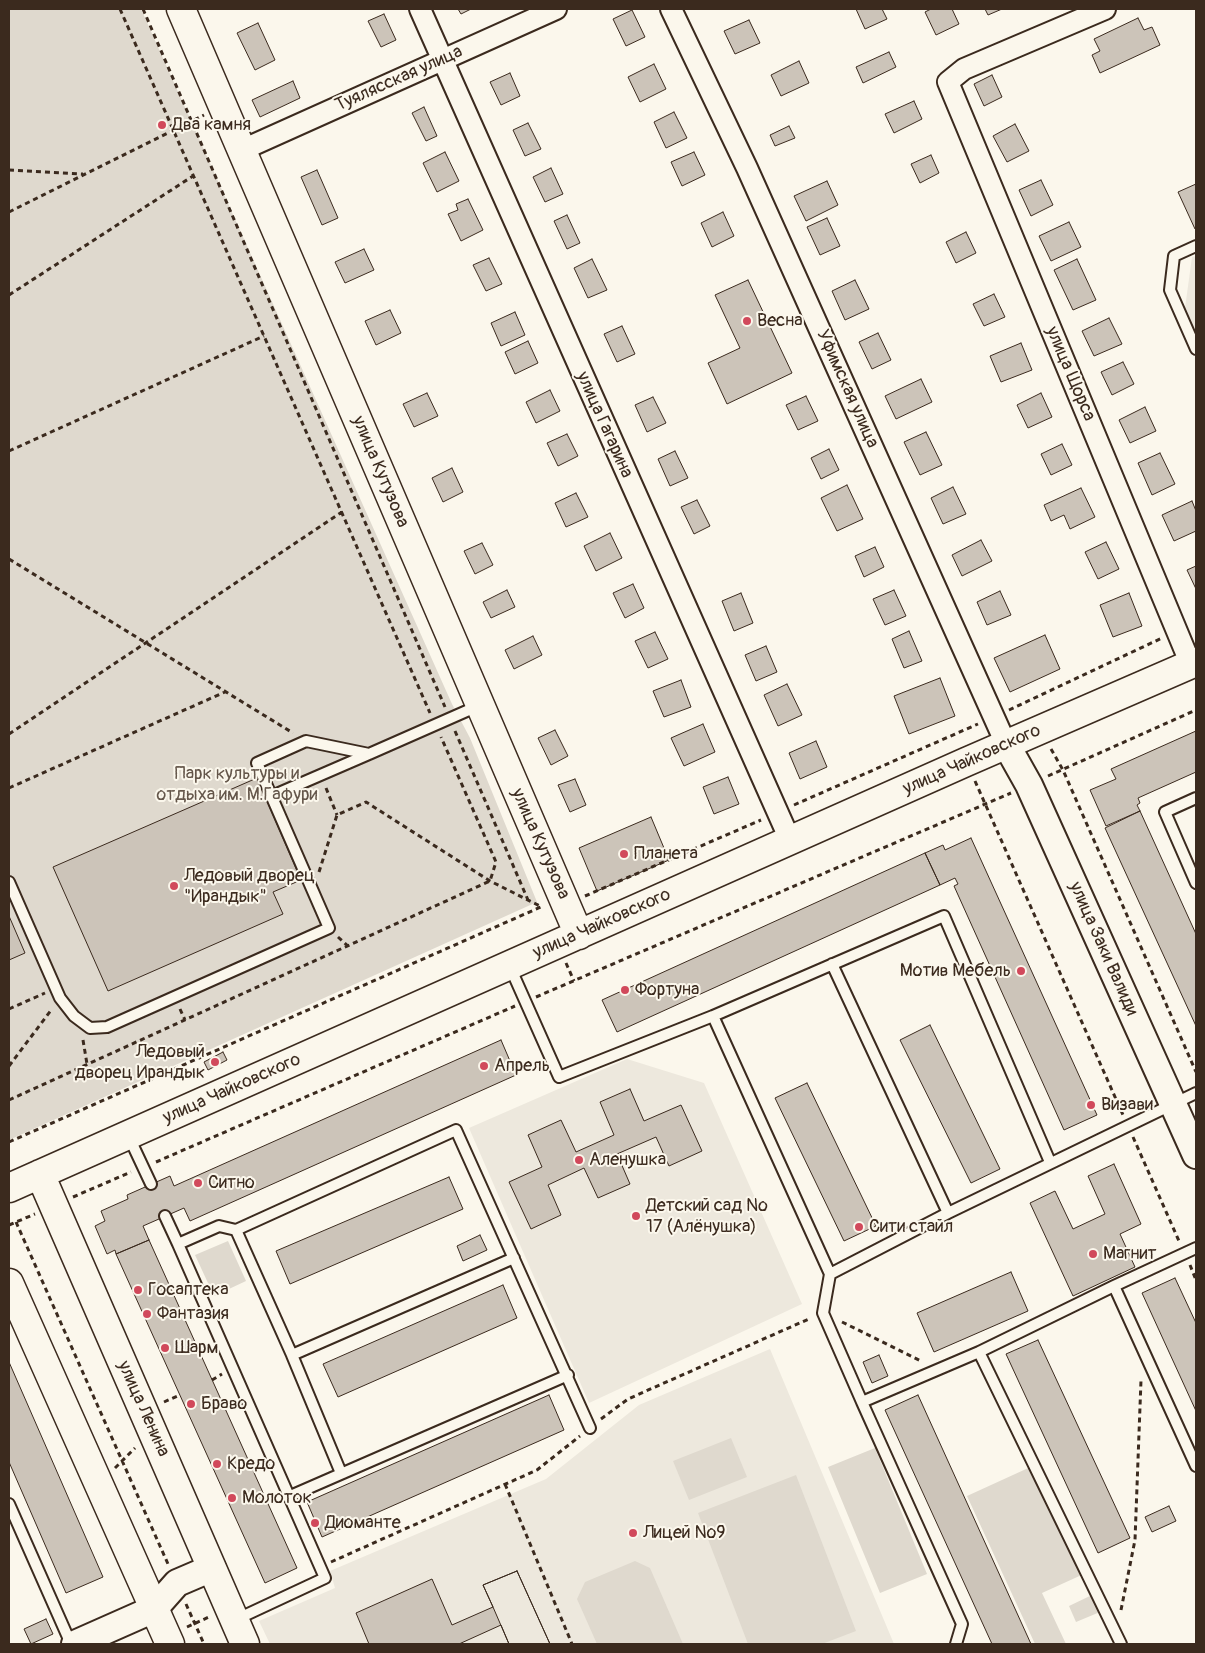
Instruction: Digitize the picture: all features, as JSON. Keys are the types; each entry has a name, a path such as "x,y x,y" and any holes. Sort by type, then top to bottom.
{"main road":[{"name":"улица Кутузова","path":"181,9 479,706 554,905 579,935"},
{"name":"улица Чайковского","path":"9,1188 1006,744 1194,663"},
{"name":"улица Ленина","path":"40,1174 155,1417 212,1568 240,1632"},
{"path":"9,1283 170,1644"}],"street":[{"name":"улица Гагарина","path":"420,9 790,840"},
{"name":"Туялясская улица","path":"242,150 556,9"},
{"name":"Уфимская улица","path":"671,9 751,177 1006,744"},
{"name":"улица Щорса","path":"1105,9 964,69 948,82 1177,631 1194,663"},
{"name":"улица Заки Валиди","path":"1006,744 1029,785 1185,1098 1196,1155"},
{"path":"75,1644 154,1609 177,1583 212,1568"}],"lane":[{"path":"1196,246 1174,256 1170,290 1196,349"},
{"path":"272,796 479,706"},
{"path":"9,882 60,998 74,1016 90,1028 107,1027 329,928 257,762 306,741 369,754"},
{"path":"1196,798 1165,812 1196,883"},
{"path":"510,966 559,1077 713,1016 944,916 1050,1162"},
{"path":"832,964 948,1213"},
{"path":"713,1016 830,1274 823,1313 962,1624 956,1644"},
{"path":"830,1274 1050,1162 1185,1098"},
{"path":"178,1244 219,1226 236,1230 456,1130 568,1375 590,1428"},
{"path":"128,1135 151,1184"},
{"path":"166,1216 324,1578 240,1632"},
{"path":"236,1230 342,1473"},
{"path":"862,1402 979,1352 1196,1248"},
{"path":"292,1355 514,1258"},
{"path":"1114,1286 1196,1466"},
{"path":"979,1352 1121,1644"},
{"path":"288,1497 568,1375"},
{"path":"9,1504 71,1644"}],"path":[{"path":"9,1100 490,881 496,862 120,9"},
{"path":"143,9 528,900"},
{"path":"9,212 222,106"},
{"path":"9,170 85,174"},
{"path":"9,295 193,176"},
{"path":"9,451 264,336"},
{"path":"9,734 342,512"},
{"path":"9,559 306,741"},
{"path":"9,1142 554,905 777,813 994,717 1177,631"},
{"path":"9,788 225,692"},
{"path":"1029,785 1196,710"},
{"path":"954,734 1196,1280"},
{"path":"1063,770 1196,1072"},
{"path":"313,892 337,814 321,775"},
{"path":"337,814 366,802 490,881 528,900 554,905"},
{"path":"9,1009 55,988"},
{"path":"9,1066 60,998"},
{"path":"81,1021 87,1064"},
{"path":"9,1225 16,1222 204,1644"},
{"path":"320,1567 537,1470 628,1399 823,1313 939,1369"},
{"path":"1116,1634 1135,1540 1142,1347"},
{"path":"99,1485 122,1461 155,1417 180,1395"},
{"path":"505,1484 572,1644"}],"shaded area":[{"path":"1196,256 1196,334 1185,308 1192,257"},
{"name":"Детский сад № 17 (Алёнушка)","path":"627,1059 704,1083 802,1304 589,1403 469,1128"},
{"name":"Лицей №9","path":"770,1349 894,1644 270,1644 259,1621 335,1588 330,1571 546,1479 639,1405"}],"green space":[{"name":"Парк культуры и отдыха им. М.Гафури","path":"9,9 141,9 452,704 470,738 537,902 9,1140"},
{"path":"228,1241 246,1281 214,1296 195,1255"},
{"path":"731,1438 747,1477 689,1500 673,1461"},
{"path":"875,1448 927,1574 880,1593 828,1467"},
{"path":"1037,1464 1086,1573 1042,1593 1066,1644 1035,1644 967,1496"},
{"path":"796,1475 856,1631 822,1644 748,1644 698,1513"},
{"path":"635,1561 650,1568 683,1644 597,1644 577,1599 585,1582"},
{"path":"1092,1595 1100,1612 1076,1622 1069,1606"}],"building":[{"path":"458,9 471,9 461,14"},
{"path":"856,9 882,9 887,19 865,29"},
{"path":"931,9 952,9 959,24 936,35 925,12"},
{"path":"985,9 1002,9 988,15"},
{"path":"632,10 645,37 626,46 613,19"},
{"path":"384,14 396,40 381,47 368,21"},
{"path":"1138,18 1144,30 1152,27 1160,45 1100,73 1092,55 1100,51 1094,39"},
{"path":"749,20 760,43 735,54 724,31"},
{"path":"258,23 275,60 255,70 237,33"},
{"path":"889,52 896,67 863,83 856,67"},
{"path":"799,61 809,83 781,96 771,75"},
{"path":"654,64 666,89 640,102 628,77"},
{"path":"510,73 520,96 501,105 490,82"},
{"path":"992,75 1002,97 984,106 974,84"},
{"path":"293,81 300,98 260,117 252,100"},
{"path":"914,101 922,119 894,133 885,114"},
{"path":"424,107 437,136 426,141 412,113"},
{"path":"674,112 687,138 666,148 654,122"},
{"path":"528,123 541,149 525,156 513,130"},
{"path":"1015,124 1029,151 1007,162 993,136"},
{"path":"789,126 795,138 775,146 770,135"},
{"path":"445,152 459,181 437,192 423,163"},
{"path":"694,152 705,175 682,186 671,162"},
{"path":"931,155 939,173 920,183 911,164"},
{"path":"551,168 563,194 545,202 533,177"},
{"path":"317,170 338,218 322,225 301,177"},
{"path":"1041,180 1053,205 1031,216 1019,190"},
{"path":"827,181 838,205 806,221 794,196"},
{"path":"1196,184 1196,228 1195,229 1178,192"},
{"path":"468,199 483,230 461,241 448,214 458,210 456,204"},
{"path":"723,212 734,236 712,247 701,223"},
{"path":"567,215 580,243 567,249 554,221"},
{"path":"827,218 840,246 820,255 807,227"},
{"path":"1069,222 1081,247 1051,261 1039,236"},
{"path":"966,232 976,253 956,263 946,242"},
{"path":"364,249 374,270 345,283 335,262"},
{"path":"489,258 502,284 486,291 473,265"},
{"path":"592,259 607,290 588,298 574,268"},
{"path":"1077,259 1096,300 1073,310 1054,270"},
{"name":"Весна","path":"748,280 792,373 727,404 708,363 740,348 715,295"},
{"path":"855,280 869,309 845,320 832,291"},
{"path":"994,294 1005,317 984,326 973,304"},
{"path":"390,310 401,333 376,345 365,321"},
{"path":"515,312 525,335 501,346 491,323"},
{"path":"1109,318 1122,344 1094,356 1082,331"},
{"path":"622,326 635,354 617,362 604,334"},
{"path":"878,333 891,360 872,369 859,342"},
{"path":"528,341 538,363 515,374 505,352"},
{"path":"1021,343 1032,370 1001,382 990,356"},
{"path":"1123,362 1134,384 1112,395 1101,372"},
{"path":"921,379 932,402 896,419 885,396"},
{"path":"550,390 560,411 536,423 526,402"},
{"path":"427,393 438,416 414,427 403,404"},
{"path":"1041,393 1052,417 1028,428 1017,405"},
{"path":"806,396 818,421 798,430 786,405"},
{"path":"653,397 666,423 647,432 635,405"},
{"path":"1145,407 1156,431 1130,443 1119,420"},
{"path":"926,432 942,465 920,475 904,442"},
{"path":"567,434 578,456 558,466 547,443"},
{"path":"1062,444 1072,465 1051,475 1041,454"},
{"path":"829,449 839,470 821,479 811,458"},
{"path":"675,451 688,478 670,486 658,459"},
{"path":"1160,453 1175,484 1152,495 1138,463"},
{"path":"452,468 463,492 443,502 432,478"},
{"path":"847,485 863,519 837,531 821,498"},
{"path":"953,487 966,514 943,524 931,498"},
{"path":"1081,488 1095,517 1070,529 1064,515 1051,521 1044,505"},
{"path":"576,493 588,517 566,527 555,503"},
{"path":"697,500 710,526 694,534 681,507"},
{"path":"1192,501 1196,511 1196,531 1174,541 1162,515"},
{"path":"610,533 622,558 596,571 584,546"},
{"path":"981,540 992,561 962,576 952,555"},
{"path":"1106,542 1119,569 1098,579 1085,552"},
{"path":"482,543 493,565 475,574 464,551"},
{"path":"875,547 884,567 864,577 855,556"},
{"path":"1196,566 1196,589 1187,570"},
{"path":"633,584 644,608 625,618 613,593"},
{"path":"507,590 515,607 491,618 483,602"},
{"path":"894,590 906,616 885,625 873,599"},
{"path":"1000,591 1011,615 987,625 977,602"},
{"path":"741,593 753,623 734,631 722,601"},
{"path":"1129,593 1142,626 1113,637 1100,605"},
{"path":"909,631 922,661 904,668 892,639"},
{"path":"655,632 668,659 648,668 635,641"},
{"path":"1045,635 1060,669 1010,692 994,658"},
{"path":"533,636 542,655 514,669 505,650"},
{"path":"766,646 777,672 756,681 745,655"},
{"path":"940,678 955,716 909,734 894,696"},
{"path":"681,680 691,707 664,717 653,691"},
{"path":"787,684 802,715 778,726 764,695"},
{"path":"703,724 715,752 684,766 671,738"},
{"path":"555,730 568,756 551,765 538,738"},
{"path":"1196,731 1196,772 1138,798 1140,803 1137,805 1140,811 1106,826 1090,790 1116,779 1111,769"},
{"path":"816,741 827,767 800,779 789,753"},
{"path":"728,777 739,804 714,814 703,787"},
{"name":"Ледовый дворец \"Ирандык\"","path":"257,778 301,880 273,892 283,914 108,991 53,867"},
{"path":"575,779 586,805 570,812 558,785"},
{"path":"1140,811 1196,934 1196,1026 1105,828"},
{"name":"Планета","path":"651,817 669,860 597,891 579,848"},
{"path":"971,838 1097,1115 1064,1130 954,886 958,884 955,878 940,885 925,853 943,845 945,850"},
{"path":"925,853 940,885 617,1032 602,1000"},
{"path":"9,916 25,953 9,960"},
{"path":"930,1025 1000,1169 971,1183 900,1040"},
{"path":"501,1040 516,1075 190,1221 184,1208 143,1226 149,1240 116,1254 115,1250 107,1254 95,1226 105,1221 101,1211 128,1199 127,1195 170,1176 174,1186"},
{"path":"223,1052 227,1060 208,1070 204,1062"},
{"path":"807,1083 876,1226 844,1241 775,1098"},
{"name":"Аленушка","path":"630,1089 644,1121 681,1105 702,1151 669,1166 656,1137 617,1154 630,1184 598,1198 584,1168 548,1185 561,1215 531,1229 509,1182 542,1167 528,1135 561,1120 576,1152 614,1135 600,1102"},
{"path":"1114,1164 1141,1224 1120,1234 1135,1267 1073,1296 1030,1203 1055,1191 1073,1229 1105,1214 1088,1176"},
{"path":"449,1177 463,1209 290,1284 276,1251"},
{"path":"480,1235 487,1250 463,1261 457,1246"},
{"path":"149,1240 297,1568 265,1583 116,1254"},
{"path":"1011,1272 1028,1311 934,1352 917,1313"},
{"path":"1175,1278 1196,1323 1196,1411 1142,1293"},
{"path":"503,1285 517,1318 338,1397 323,1364"},
{"path":"1038,1340 1130,1538 1098,1553 1006,1354"},
{"path":"879,1355 888,1376 872,1383 863,1362"},
{"path":"9,1362 103,1577 66,1593 9,1462"},
{"path":"549,1395 564,1430 322,1537 307,1502"},
{"path":"918,1395 1031,1644 992,1644 885,1410"},
{"path":"1169,1506 1176,1521 1152,1532 1145,1517"},
{"path":"517,1571 550,1644 509,1644 501,1625 459,1644 369,1644 356,1613 432,1579 452,1625 493,1607 483,1585"},
{"path":"517,1571 550,1644 509,1644 483,1585"},
{"path":"46,1619 53,1634 31,1644 24,1629"}],"place":[{"name":"Два камня","path":"162,125"},
{"name":"Весна","path":"747,321"},
{"name":"Планета","path":"624,854"},
{"name":"Ледовый дворец \"Ирандык\"","path":"174,886"},
{"name":"Мотив Мебель","path":"1021,971"},
{"name":"Фортуна","path":"625,990"},
{"name":"Ледовый дворец Ирандык","path":"215,1062"},
{"name":"Апрель","path":"484,1066"},
{"name":"Визави","path":"1091,1105"},
{"name":"Аленушка","path":"579,1160"},
{"name":"Ситно","path":"198,1183"},
{"name":"Детский сад № 17 (Алёнушка)","path":"636,1216"},
{"name":"Сити стайл","path":"859,1227"},
{"name":"Магнит","path":"1093,1254"},
{"name":"Госаптека","path":"138,1290"},
{"name":"Фантазия","path":"147,1314"},
{"name":"Шарм","path":"165,1348"},
{"name":"Браво","path":"191,1404"},
{"name":"Кредо","path":"217,1464"},
{"name":"Молоток","path":"232,1498"},
{"name":"Диоманте","path":"315,1523"},
{"name":"Лицей №9","path":"633,1533"}]}
